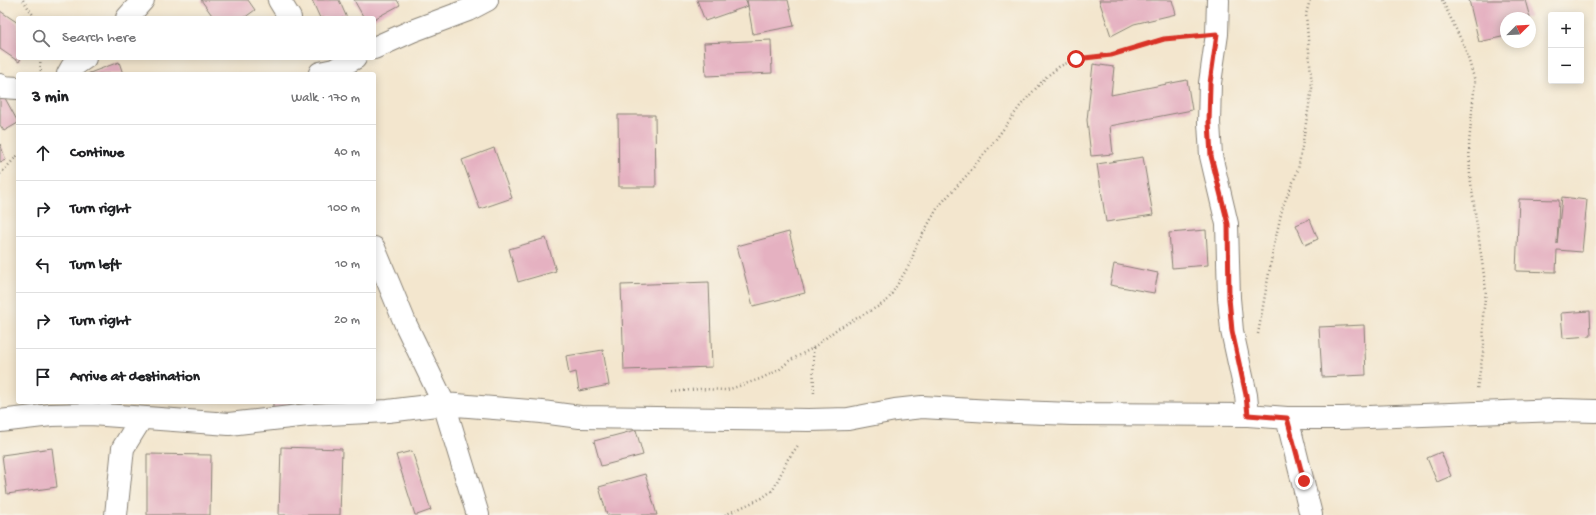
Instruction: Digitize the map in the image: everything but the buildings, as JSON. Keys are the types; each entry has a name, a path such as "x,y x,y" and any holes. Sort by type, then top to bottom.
{"street":[{"path":"129,16 143,0"},
{"path":"279,0 289,16"},
{"path":"376,47 468,10 487,0"},
{"path":"1218,0 1217,34 1210,83 1209,123 1211,156 1228,224 1229,298 1232,331 1245,390 1248,415"},
{"path":"1217,34 1228,9 1229,0"},
{"path":"69,72 72,67 82,60"},
{"path":"318,68 334,70 352,60"},
{"path":"0,86 16,88"},
{"path":"376,253 406,325 444,404 478,515"},
{"path":"51,416 69,404"},
{"path":"0,421 92,414 229,424 308,415 388,412 444,404 542,412 580,417 809,420 848,419 896,410 922,407 1072,414 1248,415 1287,418 1342,418 1558,410 1596,411"},
{"path":"116,515 123,448 141,418"},
{"path":"1287,418 1311,515"}],"path":[{"path":"23,0 34,16"},
{"path":"1257,340 1274,245 1283,206 1298,170 1312,88 1306,14 1310,0"},
{"path":"1442,0 1465,48 1476,81 1469,143 1470,176 1486,290 1483,316 1484,347 1473,414"},
{"path":"667,393 700,389 727,390 760,379 779,370 789,361 813,348 836,329 888,300 911,262 916,246 938,207 968,174 1021,105 1046,77 1060,66 1076,59 1111,55 1164,39 1217,34"},
{"path":"40,60 41,72"},
{"path":"0,174 16,157"},
{"path":"725,515 762,498 773,490 788,459 802,440 814,405 813,348"}],"route":[{"path":"1076,59 1111,55 1164,39 1217,34 1210,83 1209,123 1211,156 1228,224 1229,298 1236,354 1243,379 1248,415 1287,418 1304,481"}]}
